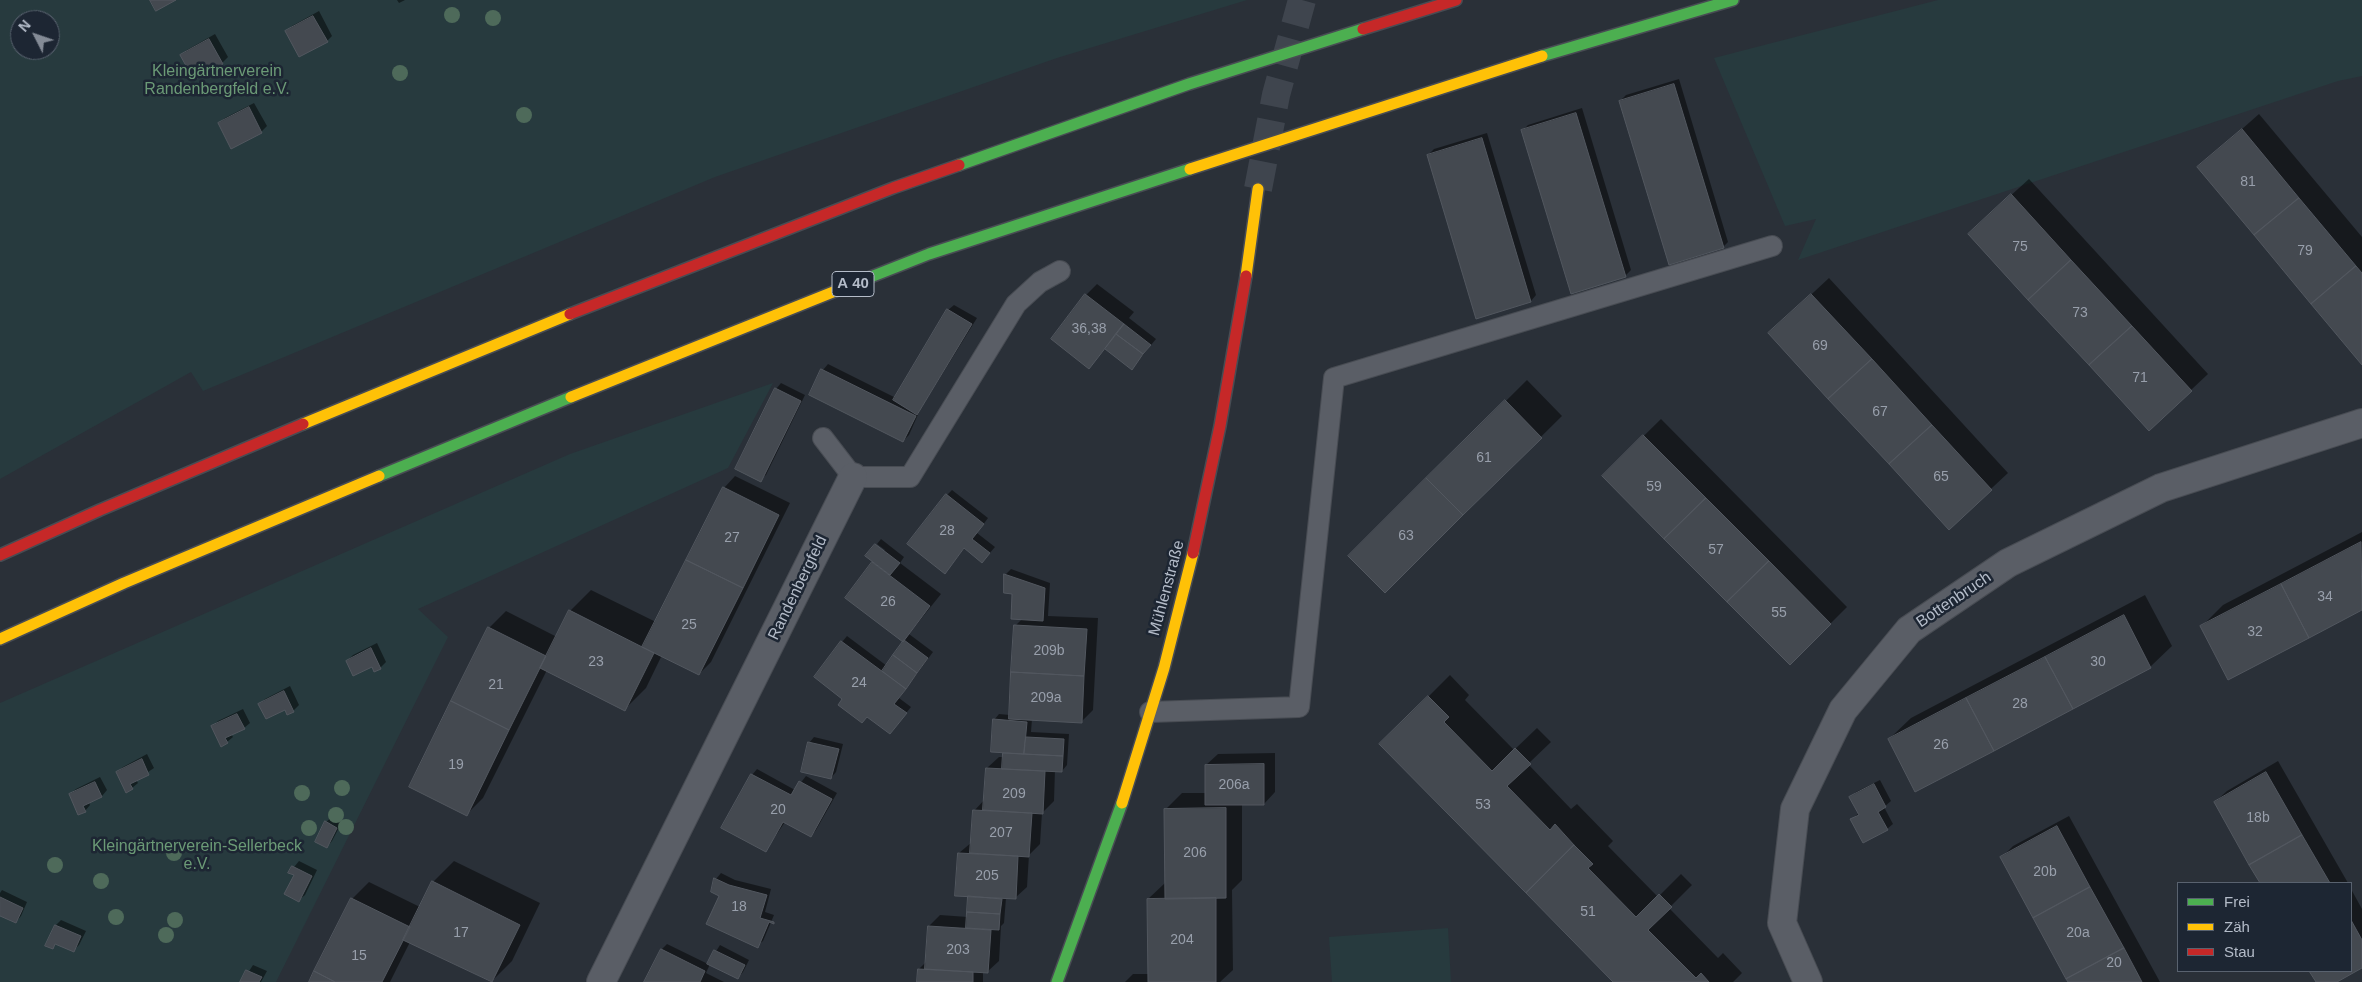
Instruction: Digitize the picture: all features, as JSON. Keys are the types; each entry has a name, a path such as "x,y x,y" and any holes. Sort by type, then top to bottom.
{"main road":[{"path":"0,555 100,510 496,343 893,188 1189,84 1456,0"},
{"name":"A 40","path":"0,639 133,580 530,413 928,254 1525,61 1732,0"},
{"name":"Mühlenstraße","path":"1057,982 1121,806 1184,594 1212,476 1225,405 1258,189"}],"street":[{"name":"Bottenbruch","path":"1808,982 1782,923 1795,809 1843,710 1908,630 2008,563 2161,488 2362,423"},
{"name":"Randenbergfeld","path":"601,982 853,477"}],"lane":[{"path":"1150,712 1299,707 1334,378 1772,246"},
{"path":"823,438 853,477 910,477 1016,304 1040,282 1060,271"}],"green space":[{"name":"Kleingärtnerverein Randenbergfeld e.V.","path":"0,0 1247,0 1057,58 715,177 203,391 191,372 0,479"},
{"path":"1938,0 2362,0 2362,76 2338,81 1798,260 1816,219 1785,226 1714,58"},
{"name":"Kleingärtnerverein-Sellerbeck e.V.","path":"773,383 728,468 418,609 448,637 276,982 0,982 0,703 570,454"},
{"path":"1448,928 1451,982 1332,982 1329,937"}],"building":[{"path":"150,0 176,0 156,11"},
{"path":"313,16 328,42 299,57 285,31"},
{"path":"209,39 223,64 194,80 180,55"},
{"path":"1674,84 1724,248 1669,265 1619,101"},
{"path":"249,107 262,133 231,149 218,123"},
{"path":"1576,113 1626,277 1571,294 1521,130"},
{"path":"2242,129 2299,198 2254,235 2197,167"},
{"path":"1482,138 1531,302 1476,319 1427,155"},
{"path":"2011,194 2071,260 2028,300 1968,234"},
{"path":"2299,198 2356,266 2311,304 2254,235"},
{"path":"2071,260 2132,326 2089,365 2028,300"},
{"path":"2356,266 2362,273 2362,365 2311,304"},
{"path":"1085,294 1124,324 1089,369 1051,339"},
{"path":"1811,294 1872,359 1828,399 1768,333"},
{"path":"947,309 972,324 917,415 893,400"},
{"path":"1124,324 1151,345 1143,354 1116,334"},
{"path":"2132,326 2192,391 2149,431 2089,365"},
{"path":"1116,334 1143,354 1132,370 1105,349"},
{"path":"1872,359 1932,425 1889,464 1828,399"},
{"path":"821,369 916,416 903,442 809,395"},
{"path":"775,388 801,401 761,482 735,469"},
{"path":"1505,400 1542,438 1463,515 1426,478"},
{"path":"1932,425 1992,490 1949,530 1889,464"},
{"path":"1643,435 1706,498 1664,539 1602,476"},
{"path":"1426,478 1463,515 1385,593 1348,556"},
{"path":"723,487 779,515 743,588 686,560"},
{"path":"946,494 984,524 972,539 990,553 982,563 964,548 945,574 907,544"},
{"path":"1706,498 1769,561 1727,602 1664,539"},
{"path":"2361,542 2362,610 2309,638 2281,584"},
{"path":"875,544 900,563 890,575 865,556"},
{"path":"686,560 743,588 699,675 642,647"},
{"path":"1769,561 1831,624 1790,665 1727,602"},
{"path":"872,562 930,606 903,642 845,598"},
{"path":"1004,574 1045,588 1043,621 1011,619 1012,594 1004,593"},
{"path":"2281,584 2309,638 2228,680 2200,626"},
{"path":"569,610 654,653 625,711 540,668"},
{"path":"2124,615 2151,668 2073,709 2045,657"},
{"path":"1014,625 1087,629 1084,676 1011,672"},
{"path":"488,627 546,656 509,730 451,701"},
{"path":"904,640 928,658 917,673 893,655"},
{"path":"841,641 906,689 894,704 907,713 890,734 867,717 862,723 838,705 842,699 814,677"},
{"path":"371,648 381,669 374,672 372,667 353,676 346,661"},
{"path":"893,655 917,673 906,689 882,671"},
{"path":"2045,657 2073,709 1994,751 1966,698"},
{"path":"1011,672 1084,676 1082,723 1009,719"},
{"path":"284,691 294,712 287,715 285,710 266,719 258,704"},
{"path":"1428,696 1449,717 1444,722 1492,771 1515,748 1531,764 1507,786 1550,830 1555,824 1574,845 1526,893 1379,744"},
{"path":"1966,698 1994,751 1915,792 1888,739"},
{"path":"451,701 509,730 467,816 409,787"},
{"path":"237,714 245,729 225,738 228,743 221,747 211,726"},
{"path":"993,719 1027,722 1024,754 991,752"},
{"path":"1026,737 1064,739 1063,756 1024,754"},
{"path":"808,742 839,749 831,779 801,772"},
{"path":"1003,753 1063,756 1062,772 1002,769"},
{"path":"142,759 149,775 130,784 133,789 126,793 116,772"},
{"path":"1264,764 1264,805 1205,805 1205,765"},
{"path":"986,768 1045,771 1043,814 983,810"},
{"path":"2266,772 2302,835 2249,865 2214,802"},
{"path":"751,774 791,795 799,781 832,799 811,837 783,822 766,852 721,828"},
{"path":"95,782 102,797 83,806 86,812 78,815 69,794"},
{"path":"1874,784 1886,807 1878,812 1888,830 1863,843 1850,819 1859,815 1849,797"},
{"path":"1226,808 1226,898 1165,899 1164,809"},
{"path":"973,810 1032,813 1029,857 970,853"},
{"path":"325,821 337,828 327,848 315,842"},
{"path":"2057,826 2090,887 2033,918 2000,857"},
{"path":"2302,835 2329,882 2259,882 2249,865"},
{"path":"1574,845 1593,864 1588,868 1636,917 1659,894 1672,907 1648,930 1696,978 1701,973 1709,982 1613,982 1526,893"},
{"path":"958,853 1018,856 1016,899 955,896"},
{"path":"292,866 312,876 299,902 284,894 294,875 288,873"},
{"path":"714,878 729,885 767,895 760,918 774,922 774,924 769,922 758,948 706,924 719,896 711,892"},
{"path":"432,881 520,925 492,982 403,940"},
{"path":"2090,887 2124,948 2066,979 2033,918"},
{"path":"968,896 1002,899 1000,914 967,912"},
{"path":"0,897 23,908 16,923 0,916"},
{"path":"351,898 410,927 382,982 335,982 314,971"},
{"path":"1216,898 1216,982 1148,982 1147,899"},
{"path":"967,912 1000,914 999,930 966,928"},
{"path":"2352,922 2362,940 2362,968 2337,982 2316,982 2310,972 2352,972"},
{"path":"55,925 81,936 74,952 55,944 53,949 45,946"},
{"path":"928,926 991,930 988,973 925,969"},
{"path":"2124,948 2142,982 2068,982 2066,979"},
{"path":"661,949 705,971 700,982 644,982"},
{"path":"714,950 745,965 738,979 707,964"},
{"path":"918,969 973,972 973,982 917,982"},
{"path":"246,970 262,977 259,982 240,982"},
{"path":"314,971 335,982 309,982"}],"tunnel":[{"path":"1258,189 1276,95 1302,0"}],"traffic: fast":[{"path":"1542,56 1733,0"},
{"path":"959,165 1189,84 1363,29"},
{"path":"863,280 929,254 1190,169"},
{"path":"379,476 571,397"},
{"path":"1057,982 1122,803"}],"traffic: slow":[{"path":"1190,169 1542,56"},
{"path":"1246,276 1258,189"},
{"path":"571,397 863,280"},
{"path":"303,424 570,314"},
{"path":"0,639 124,583 379,476"},
{"path":"1122,803 1164,668 1193,553"}],"traffic: jam":[{"path":"1363,29 1456,0"},
{"path":"570,314 893,188 959,165"},
{"path":"1193,553 1220,426 1246,276"},
{"path":"0,555 100,510 303,424"}]}
